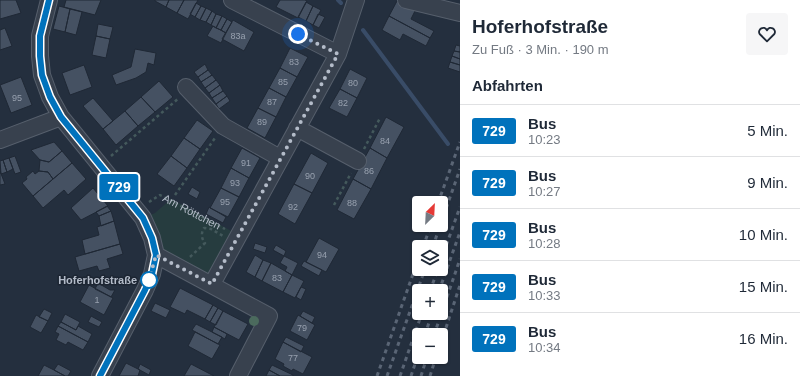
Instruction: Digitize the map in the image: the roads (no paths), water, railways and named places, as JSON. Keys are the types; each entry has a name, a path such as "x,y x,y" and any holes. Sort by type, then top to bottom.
{"street":[{"path":"49,0 40,36 40,56 42,75 50,97 61,117 143,218 152,238 156,255 152,274 145,290 100,376"},
{"path":"232,0 249,4 338,54"},
{"path":"212,284 232,237 280,158 338,54 356,0"},
{"path":"406,0 460,13"},
{"path":"187,88 223,126 280,158"},
{"path":"0,140 61,117"},
{"path":"297,128 358,160"},
{"path":"156,255 269,316 238,376"}],"waterway":[{"path":"338,0 341,3"},
{"path":"363,30 448,144"}],"railway":[{"path":"441,196 460,142"},
{"path":"448,203 460,169"},
{"path":"448,240 460,207"},
{"path":"426,240 428,232"},
{"path":"435,240 438,232"},
{"path":"441,284 460,232"},
{"path":"436,328 460,259"},
{"path":"377,376 412,276"},
{"path":"387,376 423,276"},
{"path":"433,284 435,276"},
{"path":"446,328 460,285"},
{"path":"400,376 420,320"},
{"path":"427,328 430,320"},
{"path":"411,376 415,364"},
{"path":"421,376 425,364"},
{"path":"430,376 434,364"}],"place":[{"name":"Hoferhofstraße","path":"149,280"}]}
